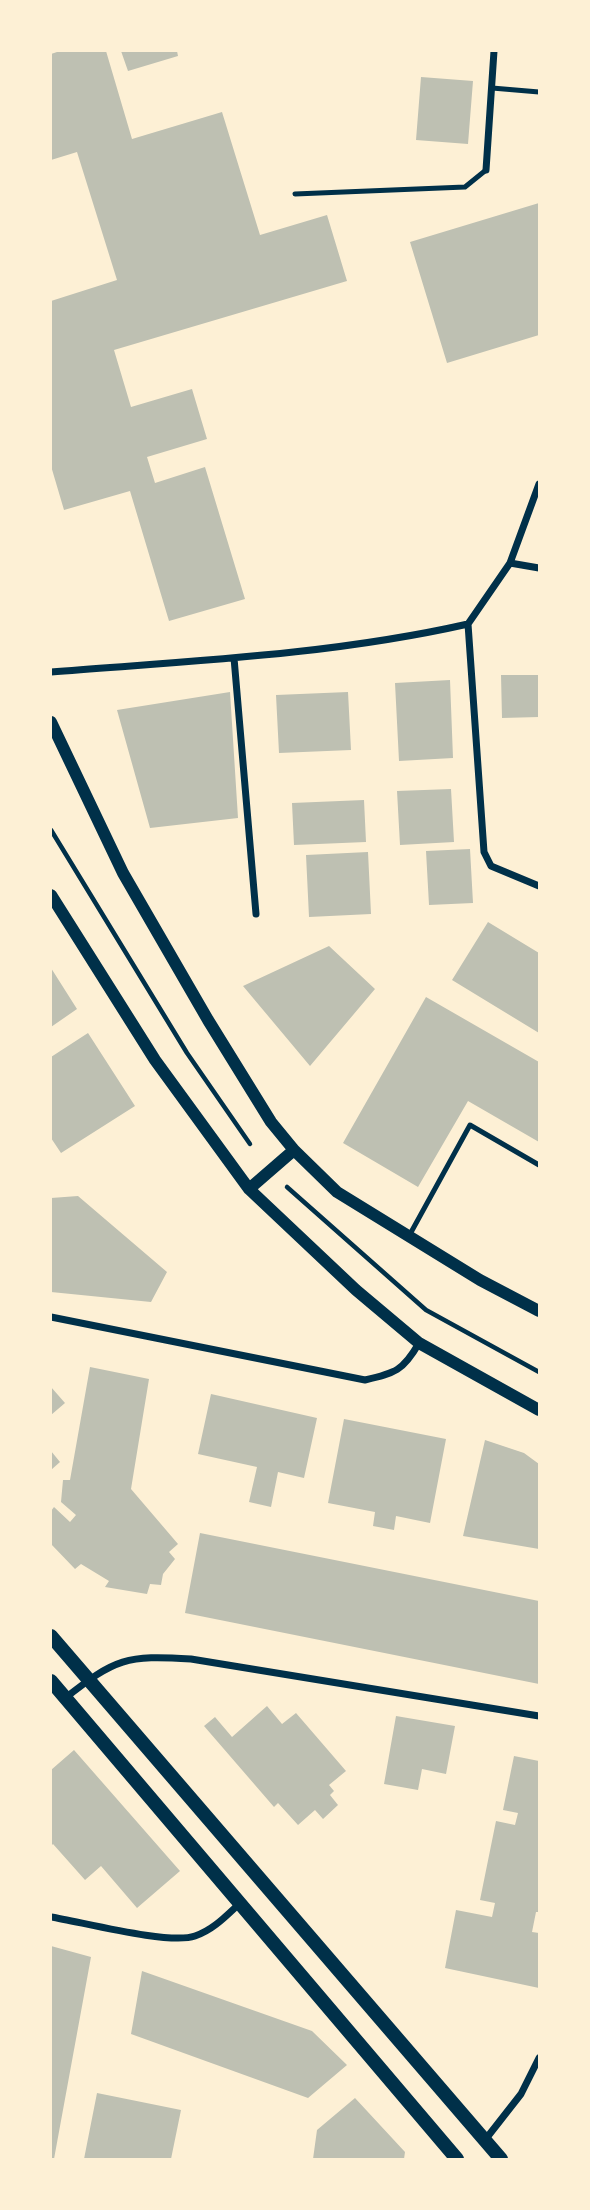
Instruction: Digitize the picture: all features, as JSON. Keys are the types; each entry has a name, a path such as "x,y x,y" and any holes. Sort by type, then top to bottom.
{"main road":[{"path":"51,1636 502,2159"},
{"path":"51,1681 457,2159"}],"street":[{"path":"486,170 494,51"},
{"path":"539,484 510,563 468,624 484,852 491,866 539,886"},
{"path":"510,563 539,568"},
{"path":"51,672 234,658 406,638 468,624"},
{"path":"234,658 256,914"},
{"path":"51,722 123,873 208,1020 271,1122 294,1150 337,1192 480,1280 539,1311"},
{"path":"51,895 155,1060 249,1189 347,1281 419,1343 539,1410"},
{"path":"249,1189 294,1150"},
{"path":"51,1317 365,1380 394,1373 408,1363 419,1343"},
{"path":"64,1699 113,1664 142,1656 191,1659 539,1716"},
{"path":"51,1917 171,1938 194,1936 218,1924 239,1904"},
{"path":"485,2140 521,2094 539,2058"}],"lane":[{"path":"492,88 539,92"},
{"path":"295,194 465,187 486,170"},
{"path":"409,1236 470,1125 539,1165"}],"path":[{"path":"51,830 187,1053 270,1172 426,1310 539,1372"}],"building":[{"path":"60,51 106,51 132,139 222,112 260,235 327,215 347,281 114,350 131,407 192,389 207,439 147,457 155,483 205,467 245,599 169,621 130,491 64,510 51,466 51,301 117,280 77,152 51,160 51,54"},
{"path":"121,51 177,51 178,56 128,71"},
{"path":"421,77 473,81 468,144 416,140"},
{"path":"539,203 539,335 447,363 410,242"},
{"path":"501,675 539,675 539,717 502,718"},
{"path":"450,680 453,758 399,761 395,683"},
{"path":"230,692 238,818 150,828 117,710"},
{"path":"348,692 351,750 279,753 276,695"},
{"path":"451,789 454,842 400,845 397,791"},
{"path":"364,800 366,842 294,845 292,803"},
{"path":"470,849 473,903 429,905 426,851"},
{"path":"368,852 371,914 309,917 306,855"},
{"path":"488,922 539,953 539,1033 452,980"},
{"path":"329,946 375,989 310,1066 243,986"},
{"path":"51,968 77,1009 51,1027"},
{"path":"426,997 539,1062 539,1142 468,1101 418,1187 343,1143"},
{"path":"88,1033 135,1106 61,1153 51,1138 51,1057"},
{"path":"78,1196 167,1272 151,1302 51,1292 51,1198"},
{"path":"90,1367 149,1379 131,1489 178,1544 169,1552 175,1559 163,1574 161,1585 150,1584 147,1594 105,1587 109,1581 81,1564 75,1569 51,1544 51,1511 54,1507 70,1522 76,1515 61,1502 63,1480 70,1480"},
{"path":"51,1387 65,1403 51,1415"},
{"path":"211,1394 317,1418 304,1478 278,1472 271,1507 249,1502 257,1467 198,1454"},
{"path":"344,1419 446,1439 430,1523 396,1516 394,1530 373,1526 375,1512 328,1503"},
{"path":"485,1440 524,1453 539,1464 539,1549 463,1536"},
{"path":"51,1451 60,1462 51,1470"},
{"path":"200,1533 539,1601 539,1684 185,1613"},
{"path":"267,1706 282,1724 296,1713 346,1771 329,1785 334,1791 330,1795 338,1805 323,1819 315,1810 298,1825 278,1803 274,1807 204,1726 215,1717 232,1737"},
{"path":"396,1716 455,1726 446,1774 422,1769 418,1790 384,1784"},
{"path":"74,1750 180,1871 137,1908 101,1866 85,1880 53,1844 51,1846 51,1770"},
{"path":"514,1756 539,1761 539,1912 536,1912 532,1932 539,1933 539,1988 445,1968 456,1910 492,1917 495,1903 480,1900 496,1821 515,1825 518,1813 503,1810"},
{"path":"51,1946 91,1957 54,2159 51,2159"},
{"path":"142,1971 312,2031 347,2065 308,2098 131,2034"},
{"path":"97,2093 181,2110 171,2159 84,2159"},
{"path":"355,2098 405,2152 404,2159 313,2159 317,2130"}]}
